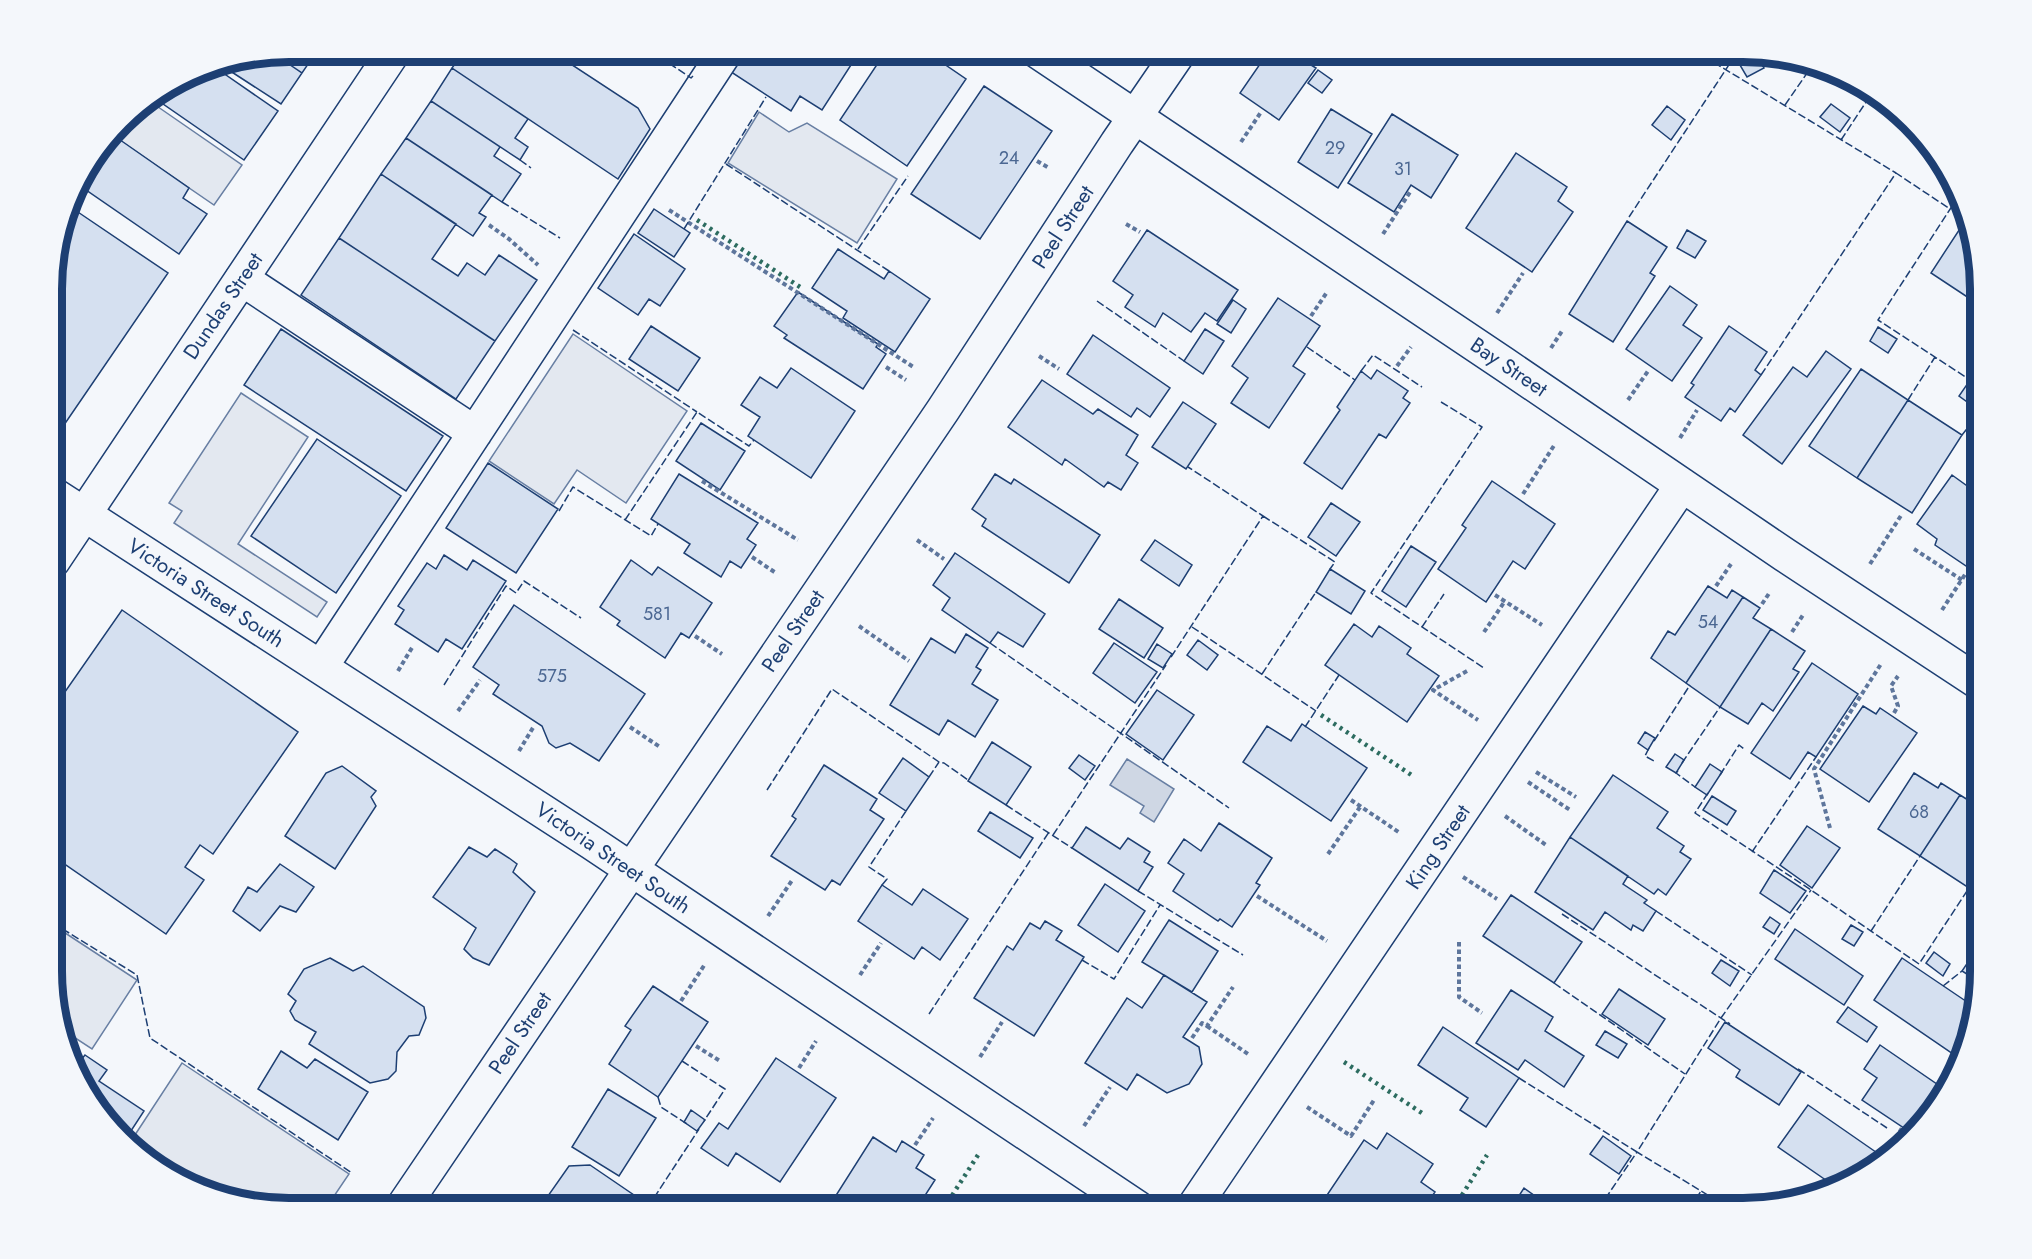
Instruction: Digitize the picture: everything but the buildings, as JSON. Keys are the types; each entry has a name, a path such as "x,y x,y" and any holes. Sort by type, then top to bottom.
{"street":[{"name":"Dundas Street","path":"62,547 387,62"},
{"path":"321,667 719,62"},
{"name":"Bay Street","path":"1053,62 1970,677"},
{"name":"Peel Street","path":"409,1198 943,410 1172,62"},
{"path":"242,279 475,433"},
{"name":"King Street","path":"1200,1198 1682,485"},
{"name":"Victoria Street South","path":"62,500 631,869 1123,1198"}],"path":[{"path":"1235,151 1261,112"},
{"path":"1037,160 1049,168"},
{"path":"636,188 915,368"},
{"path":"1382,236 1410,192"},
{"path":"1126,224 1140,232"},
{"path":"489,225 509,239 531,261 571,287"},
{"path":"1492,321 1523,273"},
{"path":"1311,316 1332,285"},
{"path":"1551,349 1562,332"},
{"path":"1398,366 1415,340"},
{"path":"1039,356 1059,369"},
{"path":"886,367 906,380"},
{"path":"1621,409 1648,371"},
{"path":"1676,446 1697,410"},
{"path":"1523,494 1558,439"},
{"path":"702,481 798,540"},
{"path":"1864,572 1902,514"},
{"path":"917,540 944,559"},
{"path":"1914,549 1962,580"},
{"path":"752,557 776,573"},
{"path":"1716,586 1734,560"},
{"path":"1936,619 1966,573"},
{"path":"1762,604 1774,586"},
{"path":"1495,595 1544,626"},
{"path":"1484,632 1505,601"},
{"path":"1792,632 1807,608"},
{"path":"859,626 909,661"},
{"path":"695,636 722,654"},
{"path":"395,675 413,646"},
{"path":"1830,828 1814,769 1884,660"},
{"path":"1467,671 1433,690 1480,721"},
{"path":"1894,713 1898,706 1891,686 1901,671"},
{"path":"456,715 480,680"},
{"path":"516,756 534,726"},
{"path":"630,727 660,747"},
{"path":"1530,767 1576,798"},
{"path":"1523,779 1570,810"},
{"path":"1351,800 1404,835"},
{"path":"1328,854 1360,807"},
{"path":"1500,814 1546,844"},
{"path":"1461,876 1497,899"},
{"path":"765,920 792,879"},
{"path":"1257,896 1332,944"},
{"path":"1459,942 1459,997 1482,1013"},
{"path":"856,980 881,943"},
{"path":"681,1001 707,961"},
{"path":"1207,1026 1233,987"},
{"path":"977,1061 1002,1022"},
{"path":"1192,1038 1202,1023 1255,1059"},
{"path":"799,1068 820,1036"},
{"path":"696,1046 720,1061"},
{"path":"1081,1130 1110,1087"},
{"path":"1304,1105 1351,1136 1374,1100"},
{"path":"915,1146 936,1113"},
{"path":"1899,1129 1903,1132"}],"shaded area":[{"path":"155,105 242,165 214,205 118,139"},
{"path":"759,112 789,132 807,123 897,179 857,243 728,163"},
{"path":"573,334 687,411 626,503 577,470 554,504 489,461"},
{"path":"241,393 308,437 238,544 327,602 317,617 174,523 182,511 169,503"},
{"path":"1127,759 1174,789 1154,822 1140,813 1144,806 1110,785"},
{"path":"62,931 137,980 92,1049 71,1035 69,1029 63,1000"},
{"path":"182,1063 349,1174 333,1198 259,1196 230,1190 188,1174 150,1151 134,1136"}],"hedge":[{"path":"697,220 800,287"},
{"path":"1321,715 1413,776"},
{"path":"1344,1062 1425,1115"},
{"path":"950,1198 978,1155"},
{"path":"1460,1198 1487,1155"}],"fence":[{"path":"667,62 691,78 693,76"},
{"path":"1713,62 1896,173"},
{"path":"1629,217 1731,62"},
{"path":"1785,105 1808,71"},
{"path":"684,229 766,97"},
{"path":"1841,140 1868,99"},
{"path":"520,160 531,168"},
{"path":"726,164 889,271"},
{"path":"1761,375 1896,173 1950,209"},
{"path":"858,249 908,176"},
{"path":"502,202 560,238"},
{"path":"1954,204 1878,320 1970,380"},
{"path":"1097,301 1184,361"},
{"path":"573,330 697,412"},
{"path":"1307,347 1355,380"},
{"path":"1361,371 1373,355 1422,387"},
{"path":"1908,400 1935,357"},
{"path":"1441,402 1482,427 1371,593 1484,668"},
{"path":"625,520 697,412 749,446 754,440"},
{"path":"1962,435 1970,425"},
{"path":"1171,657 1263,516 1188,467"},
{"path":"559,511 573,487 651,536 658,524"},
{"path":"1263,516 1335,562 1330,569"},
{"path":"444,685 506,586 516,593 524,581 581,618"},
{"path":"1262,674 1316,592"},
{"path":"1422,627 1444,594"},
{"path":"1192,627 1316,711"},
{"path":"990,643 1229,808"},
{"path":"1053,835 1166,665"},
{"path":"1305,727 1339,675"},
{"path":"1654,741 1690,685"},
{"path":"767,790 832,689 968,780"},
{"path":"1682,763 1720,707"},
{"path":"1720,775 1739,745 1744,749"},
{"path":"1649,748 1645,756 1654,761"},
{"path":"1752,852 1816,757"},
{"path":"929,777 939,762"},
{"path":"1678,771 1676,773 1695,787"},
{"path":"1708,793 1695,813 1919,964 1970,889"},
{"path":"1006,805 1072,848"},
{"path":"882,885 887,879 869,867 906,811"},
{"path":"929,1014 1049,832"},
{"path":"1871,931 1920,856"},
{"path":"1519,1078 1637,1152 1721,1018 1811,890"},
{"path":"1138,891 1243,955"},
{"path":"1082,960 1114,979 1160,905"},
{"path":"1656,911 1752,975"},
{"path":"1562,914 1730,1024"},
{"path":"62,929 137,975 150,1038 352,1173"},
{"path":"1943,986 1962,971"},
{"path":"1554,983 1685,1074"},
{"path":"682,1061 725,1089 704,1121"},
{"path":"1798,1069 1887,1128"},
{"path":"658,1097 661,1107 687,1124"},
{"path":"654,1198 699,1129"},
{"path":"1606,1198 1637,1152 1713,1198"},
{"path":"1696,1198 1701,1191"},
{"path":"1608,1195 1613,1198"}]}
